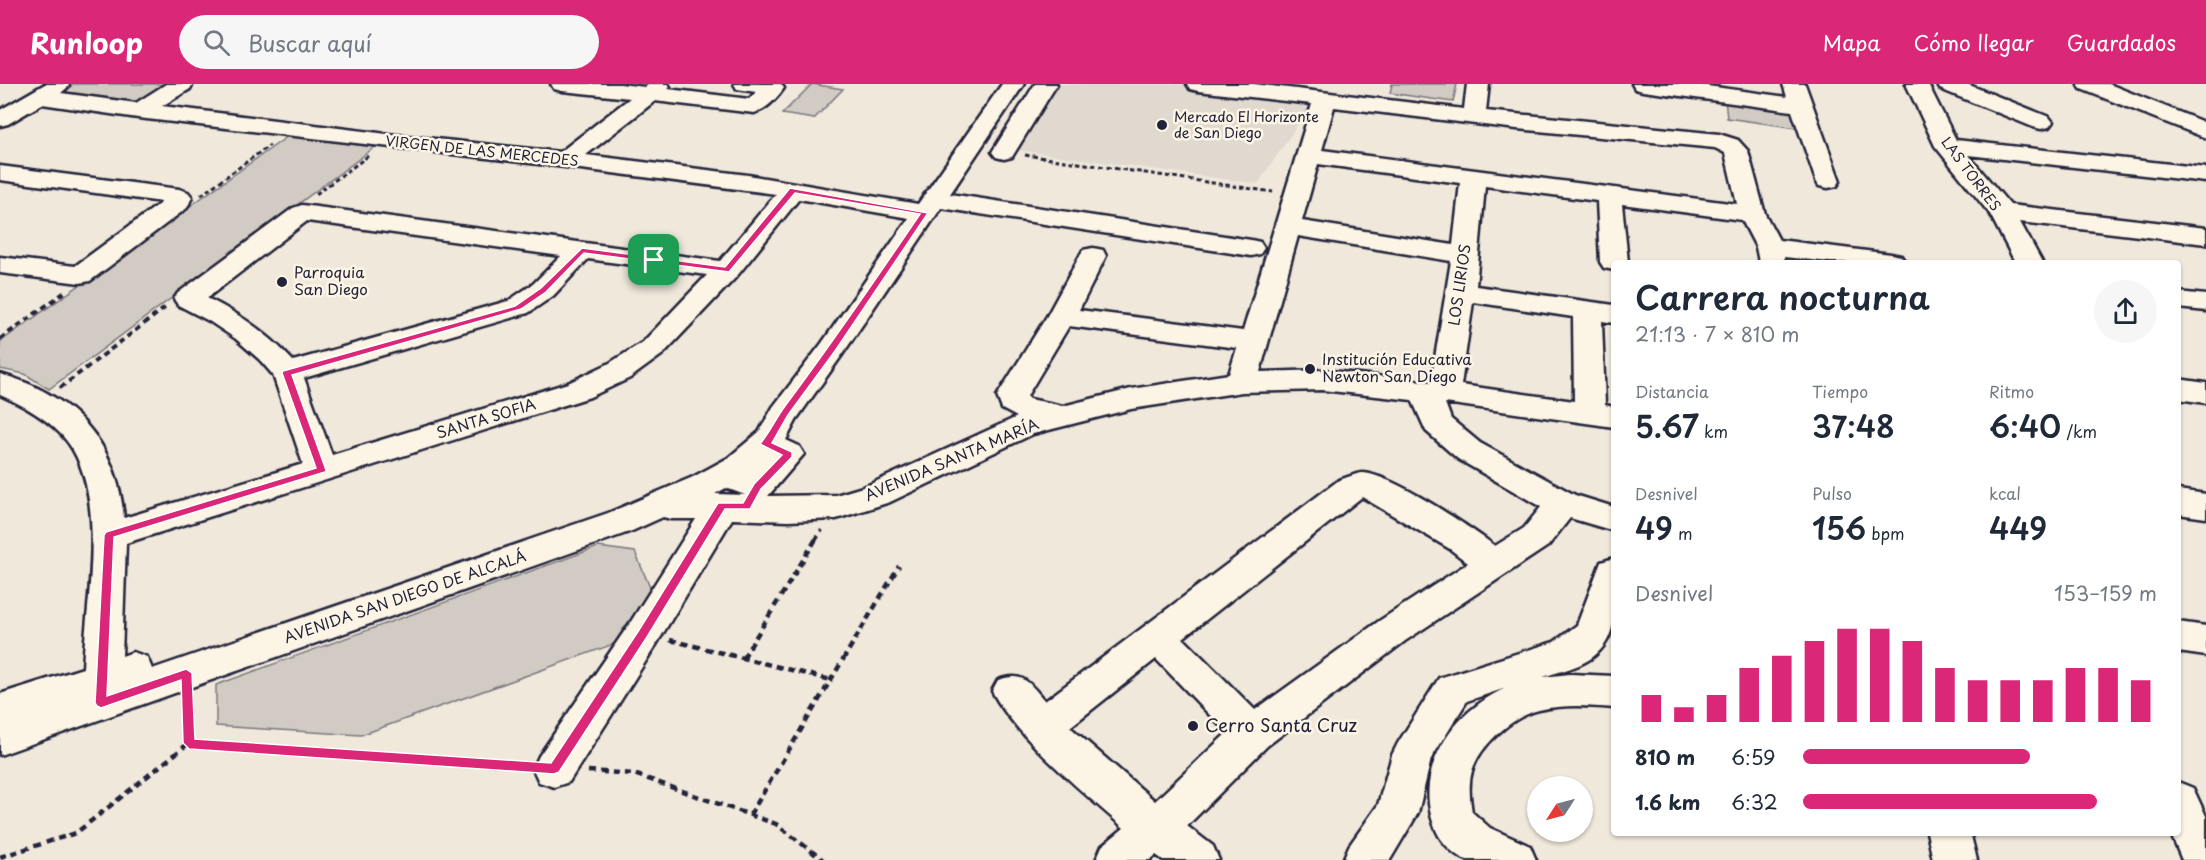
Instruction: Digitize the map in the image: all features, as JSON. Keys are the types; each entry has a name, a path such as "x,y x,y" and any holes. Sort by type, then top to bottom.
{"street":[{"path":"0,118 62,84"},
{"path":"138,111 182,84"},
{"path":"562,84 657,89 754,106 796,91"},
{"path":"745,84 775,99"},
{"path":"1004,152 1046,84"},
{"path":"1198,84 1274,89 1325,100 1365,94 1474,117 1719,141 1730,145 1736,151 1752,214 1771,255 1857,260"},
{"path":"1474,117 1478,84"},
{"path":"1643,84 1797,94 1828,181"},
{"name":"LAS TORRES","path":"1917,84 1947,146 2001,212 2027,260"},
{"path":"1948,84 2041,122"},
{"path":"2089,84 2206,131"},
{"path":"2127,84 2206,115"},
{"path":"565,160 657,89"},
{"path":"1007,93 1032,105"},
{"name":"AVENIDA SAN DIEGO DE ALCALÁ","path":"0,711 186,673 609,526 656,507 737,493 788,454 765,444 771,439 784,414 832,349 1007,93"},
{"name":"VIRGEN DE LAS MERCEDES","path":"38,97 387,141 565,160 1251,248"},
{"path":"1242,382 1325,100"},
{"path":"1947,146 2206,175"},
{"path":"1308,155 1752,214"},
{"path":"0,173 179,197 178,203 80,275 0,265"},
{"name":"LOS LIRIOS","path":"1434,392 1461,292 1473,178"},
{"name":"SANTA SOFIA","path":"109,535 579,390 619,371 653,348 727,270 793,190"},
{"path":"1609,195 1614,260"},
{"path":"2001,212 2206,236"},
{"path":"321,470 287,373 270,353 246,333 219,315 188,299 302,213 727,270"},
{"path":"1288,226 1464,255"},
{"path":"287,373 518,308 543,290 582,250"},
{"path":"1064,416 1021,408 1013,402 1012,396 1061,316 1093,256"},
{"path":"1461,292 1600,312 1602,416"},
{"path":"2181,300 2206,303"},
{"path":"1061,316 1254,341"},
{"name":"AVENIDA SANTA MARÍA","path":"737,493 788,509 836,507 878,495 1023,426 1131,399 1242,382 1323,380 1434,392 1602,416"},
{"path":"0,384 25,393 65,420 94,459 102,486 109,535 101,690"},
{"path":"2181,389 2206,393"},
{"path":"1434,392 1437,424 1469,451 1563,504 1611,518"},
{"name":"AVENIDA SAN DIEGO DE ALCALÁ","path":"0,738 101,690 608,507 688,472 784,414"},
{"path":"1042,726 1342,494 1362,485 1386,494 1462,540 1494,564"},
{"path":"554,769 737,493"},
{"path":"2181,502 2206,506"},
{"path":"1118,860 1156,828 1253,734 1392,631 1536,537 1563,504"},
{"path":"608,507 656,507"},
{"path":"1365,860 1397,813 1412,756 1453,689 1567,654 1593,634 1611,581"},
{"path":"1159,637 1253,734"},
{"path":"2181,637 2206,641"},
{"path":"1514,860 1484,848 1454,824 1446,794 1459,748 1493,714 1527,697 1580,690 1611,692"},
{"path":"1012,691 1042,726 1156,828 1197,860"},
{"path":"2188,806 2204,860"},
{"path":"1949,836 1955,860"}],"path":[{"path":"302,213 297,209 387,141"},
{"path":"1004,152 1297,196"},
{"path":"41,404 176,300 188,299"},
{"path":"743,658 836,507"},
{"path":"750,815 899,566"},
{"path":"643,634 831,680"},
{"path":"186,673 189,743"},
{"path":"0,857 76,833 189,743 634,774 776,824 823,860"}],"shaded area":[{"path":"69,84 175,84 137,107 50,95"},
{"path":"812,84 843,89 814,119 782,114"},
{"name":"Mercado El Horizonte de San Diego","path":"1052,84 1182,84 1314,100 1258,184 1010,149"},
{"path":"1392,84 1457,84 1453,102 1390,93"},
{"path":"1725,99 1793,108 1797,128 1727,118"},
{"path":"288,136 375,147 49,389 25,374 0,369 0,342"},
{"path":"598,547 635,552 651,590 614,644 361,735 216,726 216,685"}],"place":[{"name":"Mercado El Horizonte de San Diego","path":"1162,125"},
{"name":"Parroquia San Diego","path":"282,282"},
{"name":"Institución Educativa Newton San Diego","path":"1310,369"},
{"name":"Cerro Santa Cruz","path":"1193,726"}],"route":[{"path":"793,190 925,213 832,349 784,414 771,439 765,444 788,454 758,487 746,507 722,506 643,634 554,769 189,743 186,673 101,703 109,535 321,470 287,373 482,320 518,308 543,290 582,250 654,260 727,270 793,190"}]}
